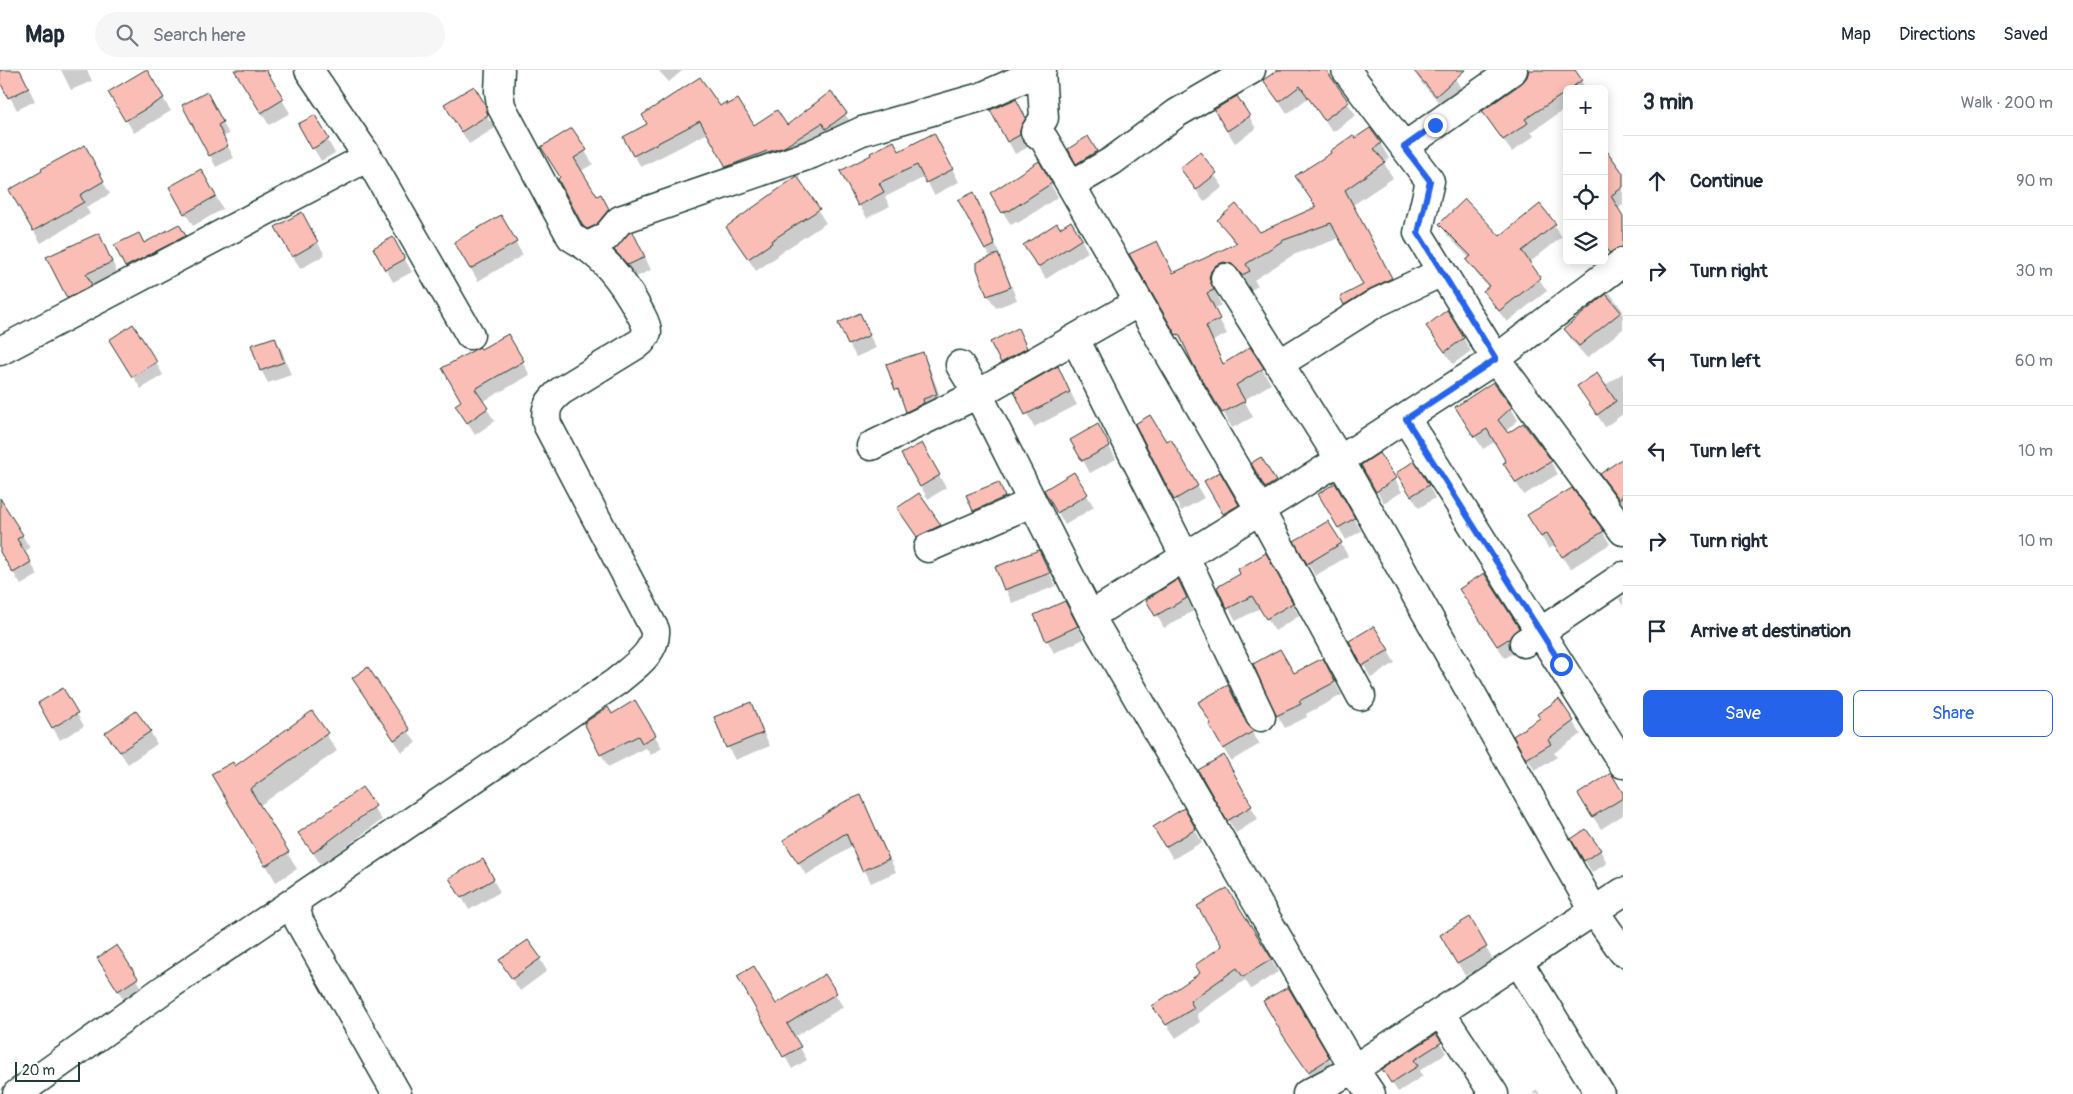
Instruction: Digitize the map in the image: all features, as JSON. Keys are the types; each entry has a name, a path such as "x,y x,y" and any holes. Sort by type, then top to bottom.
{"street":[{"path":"309,70 368,157 470,335"},
{"path":"17,1094 167,987 616,682 643,658 651,648 656,637 655,630 547,424 545,413 552,399 561,391 641,342 647,334 646,324 626,287 613,270 588,246 571,237 501,106 499,91 500,70"},
{"path":"588,246 606,237 620,220 812,154 862,131 981,97 1041,70 1044,118 1035,132 1044,139 1260,510 1361,696"},
{"path":"1071,185 1112,161 1177,113 1251,70"},
{"path":"1346,70 1430,181 1418,233 1496,359 1623,531"},
{"path":"1404,147 1513,70"},
{"path":"0,351 368,157"},
{"path":"1279,364 1376,303 1442,272"},
{"path":"1090,616 1406,419 1619,273"},
{"path":"1225,278 1340,460 1594,911 1623,952"},
{"path":"871,446 978,394 1139,302"},
{"path":"1075,340 1185,557 1261,717"},
{"path":"960,365 978,394 1031,503 1090,616 1354,1069 1371,1094"},
{"path":"1406,419 1532,637 1623,764"},
{"path":"928,548 1031,503"},
{"path":"1532,637 1623,576"},
{"path":"1308,1094 1354,1069 1623,892"},
{"path":"299,898 296,908 298,921 397,1094"},
{"path":"1518,962 1600,1094"},
{"path":"1441,1012 1494,1094"}],"building":[{"path":"0,70 20,70 29,88 8,98 0,82"},
{"path":"147,70 164,98 125,121 108,92"},
{"path":"234,70 266,70 284,99 261,113"},
{"path":"1278,70 1326,70 1349,102 1324,120 1300,86 1279,102 1263,80"},
{"path":"1413,70 1465,70 1436,96"},
{"path":"1529,70 1575,70 1582,80 1575,85 1563,85 1563,94 1525,119 1528,123 1503,140 1482,111 1522,83 1527,77"},
{"path":"700,77 720,106 726,102 727,105 738,99 754,125 777,110 787,125 831,91 847,113 826,129 822,123 784,147 767,151 726,167 700,121 633,156 623,137 647,124 642,115"},
{"path":"474,86 485,104 488,115 461,132 444,104"},
{"path":"207,92 223,122 218,125 228,146 209,156 182,105"},
{"path":"1237,96 1250,116 1227,131 1214,110"},
{"path":"1016,99 1026,118 1020,130 1020,135 1007,142 990,110"},
{"path":"315,115 329,139 312,149 298,124"},
{"path":"572,128 587,150 574,158 597,196 601,194 609,209 596,225 587,229 583,226 558,179 560,177 541,147"},
{"path":"1370,128 1381,143 1374,149 1385,162 1345,190 1392,278 1344,305 1340,297 1363,285 1331,223 1284,240 1246,264 1250,271 1242,275 1232,264 1224,262 1216,265 1211,271 1209,278 1214,290 1207,293 1220,319 1206,326 1223,364 1250,347 1264,368 1236,385 1245,401 1222,413 1193,364 1179,334 1176,335 1129,254 1157,241 1173,273 1237,243 1217,220 1236,204 1260,232 1316,207 1295,176 1331,153 1330,151 1353,135 1355,138"},
{"path":"934,133 953,169 926,183 917,165 879,183 884,192 858,206 840,171 894,141 899,151"},
{"path":"1088,136 1097,151 1076,164 1068,149"},
{"path":"85,145 104,181 80,195 84,202 33,231 9,190 42,171 41,169"},
{"path":"1200,152 1217,173 1196,190 1180,168"},
{"path":"1608,152 1623,173 1623,187 1611,196 1623,216 1623,247 1609,253"},
{"path":"1039,161 1052,183 1009,211 1002,213 990,193"},
{"path":"201,169 216,196 184,214 169,187"},
{"path":"797,176 820,209 771,241 772,243 748,259 726,227"},
{"path":"974,192 995,245 985,250 958,200"},
{"path":"1465,199 1500,236 1540,204 1556,224 1522,251 1541,278 1499,311 1483,291 1489,286 1466,260 1471,256 1439,224"},
{"path":"302,212 318,242 292,257 275,227"},
{"path":"501,215 517,242 470,269 454,242"},
{"path":"1071,221 1082,239 1038,267 1023,245 1057,223 1060,228"},
{"path":"179,224 186,236 125,267 114,245 139,233 144,243"},
{"path":"633,232 645,257 628,265 614,250 629,233"},
{"path":"99,233 112,262 86,274 92,285 67,298 46,257"},
{"path":"393,237 405,259 385,270 373,248"},
{"path":"998,254 1011,287 987,296 977,269 977,262"},
{"path":"1606,294 1621,312 1579,346 1564,329"},
{"path":"1447,310 1464,338 1445,352 1426,326"},
{"path":"860,313 870,335 848,345 838,323"},
{"path":"133,324 157,362 132,377 109,340"},
{"path":"1018,328 1027,348 1001,363 990,342"},
{"path":"508,334 524,361 475,389 488,408 467,423 455,405 461,401 442,368 479,347 481,349"},
{"path":"275,337 284,362 260,371 251,345"},
{"path":"923,352 937,394 923,399 924,403 906,412 898,389 895,390 886,364"},
{"path":"1058,366 1070,392 1025,415 1014,391"},
{"path":"1597,373 1616,401 1597,415 1577,386"},
{"path":"1493,382 1512,407 1498,420 1508,433 1523,423 1552,461 1516,483 1503,463 1506,462 1487,429 1474,437 1455,407"},
{"path":"1150,415 1166,441 1171,439 1198,486 1174,500 1135,424"},
{"path":"1098,424 1110,446 1082,461 1070,440"},
{"path":"922,443 940,475 920,487 901,454"},
{"path":"1379,453 1396,478 1376,492 1361,465"},
{"path":"1261,457 1276,481 1265,488 1251,463"},
{"path":"1623,458 1623,496 1619,499 1600,474"},
{"path":"1414,461 1429,485 1411,496 1396,473"},
{"path":"1074,472 1088,494 1057,513 1044,490"},
{"path":"1220,472 1239,505 1223,514 1204,481"},
{"path":"999,482 1005,497 973,511 966,495"},
{"path":"1335,483 1355,518 1338,528 1318,494"},
{"path":"1572,488 1604,531 1562,557 1547,533 1541,537 1527,515"},
{"path":"919,493 941,525 917,537 897,508"},
{"path":"0,498 23,535 17,539 31,562 13,573 0,552"},
{"path":"1328,521 1342,543 1307,564 1294,541"},
{"path":"1039,550 1050,573 1004,590 995,567"},
{"path":"1266,553 1293,603 1266,619 1252,596 1227,609 1217,587 1240,574 1238,569"},
{"path":"1484,573 1519,628 1510,638 1497,646 1459,589"},
{"path":"1178,579 1187,598 1155,616 1146,600"},
{"path":"1065,601 1078,626 1046,641 1034,615"},
{"path":"1374,626 1389,650 1362,666 1349,641"},
{"path":"1280,649 1294,673 1323,658 1335,682 1299,701 1301,704 1276,716 1253,664"},
{"path":"368,667 410,730 394,740 352,678"},
{"path":"1228,685 1247,724 1254,731 1223,749 1198,702"},
{"path":"63,688 78,713 52,728 38,703"},
{"path":"1559,699 1574,721 1548,740 1551,744 1526,759 1513,736 1540,718 1537,714"},
{"path":"635,700 656,735 642,743 638,736 600,755 584,723 608,707 612,714"},
{"path":"751,702 763,733 726,748 714,717"},
{"path":"136,711 151,731 120,752 105,733"},
{"path":"312,711 328,733 250,789 289,852 265,866 211,774 233,762 235,766"},
{"path":"1224,755 1252,806 1227,821 1198,770"},
{"path":"1611,773 1623,793 1623,798 1592,817 1578,794"},
{"path":"362,787 376,806 313,853 298,833"},
{"path":"861,795 889,859 862,871 846,833 798,863 783,840 844,802"},
{"path":"1184,808 1196,829 1165,847 1153,827"},
{"path":"1586,829 1601,850 1584,861 1571,839"},
{"path":"483,859 494,879 461,898 449,878"},
{"path":"1227,888 1272,959 1243,977 1237,968 1190,1001 1194,1008 1166,1025 1152,1006 1200,973 1195,965 1222,946 1197,906"},
{"path":"1470,917 1487,947 1457,964 1440,935"},
{"path":"528,940 541,958 512,979 499,960"},
{"path":"117,945 138,978 118,991 97,958"},
{"path":"754,966 776,1004 825,974 837,993 787,1024 801,1047 783,1057 737,976"},
{"path":"1288,987 1330,1058 1308,1072 1284,1037 1263,1001"},
{"path":"1436,1034 1442,1042 1414,1060 1418,1066 1391,1083 1382,1069"}],"route":[{"path":"1435,125 1404,147 1430,181 1418,233 1496,359 1406,419 1561,664"}]}
